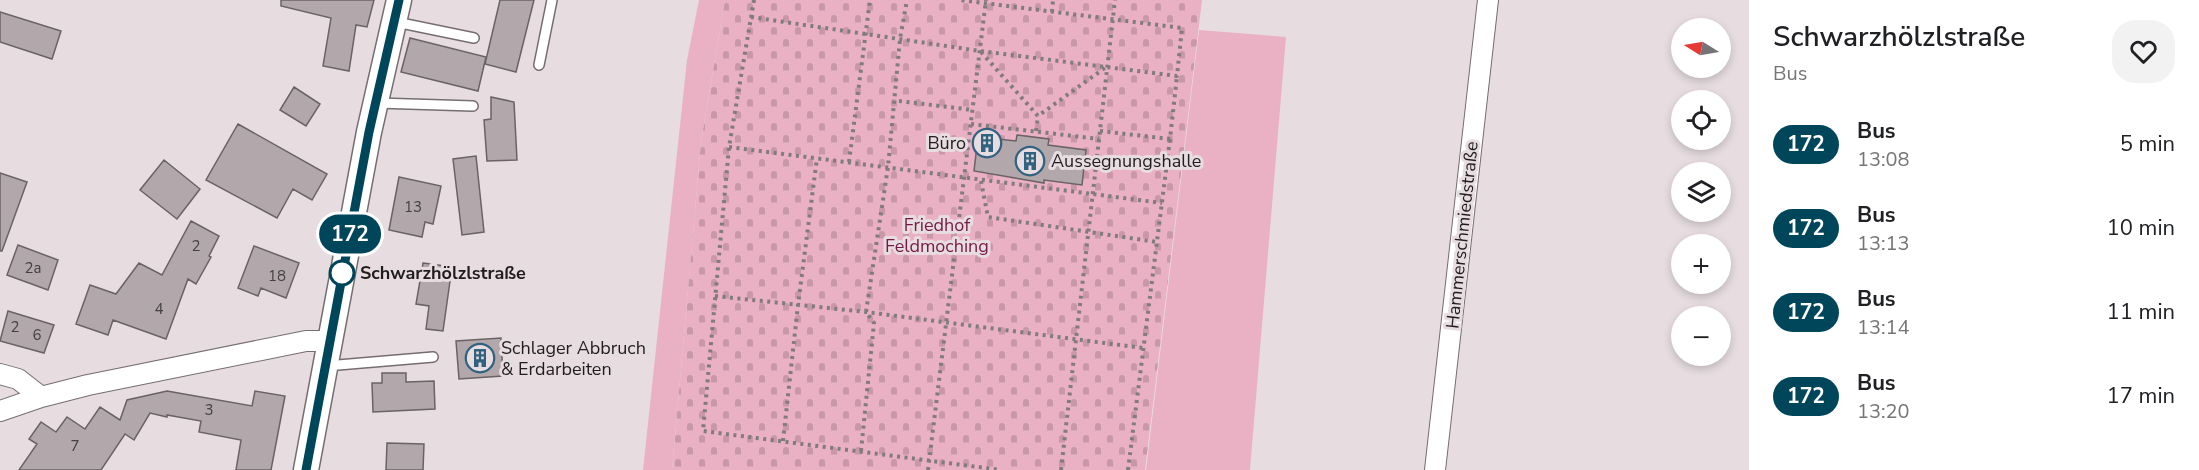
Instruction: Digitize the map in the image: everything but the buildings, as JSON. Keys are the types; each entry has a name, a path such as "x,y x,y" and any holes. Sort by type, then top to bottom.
{"street":[{"name":"Hammerschmiedstraße","path":"1435,470 1488,0"},
{"path":"306,470 324,366 396,11"},
{"path":"0,411 41,397 88,386 306,341 329,341"},
{"path":"0,374 18,379 41,397"}],"lane":[{"path":"539,65 552,0"},
{"path":"396,11 474,38"},
{"path":"376,103 473,106"},
{"path":"324,366 433,357"}],"path":[{"path":"754,0 729,147 703,431 1001,470"},
{"path":"849,162 870,0"},
{"path":"861,451 874,323 866,312 888,167 900,39 908,0"},
{"path":"960,0 1112,21 1182,28 1128,470"},
{"path":"1052,12 1053,0"},
{"path":"1061,470 1115,0"},
{"path":"928,470 986,2"},
{"path":"751,17 980,51 1177,76"},
{"path":"980,51 1038,116"},
{"path":"1036,131 1038,116 1107,67"},
{"path":"899,101 973,110"},
{"path":"971,124 1099,139"},
{"path":"1100,131 1170,139"},
{"path":"729,147 1162,203"},
{"path":"783,441 817,158"},
{"path":"981,181 988,217 1157,242"},
{"path":"715,296 866,312 1143,348"}],"green space":[{"path":"699,0 725,0 701,142 672,470 643,470 687,60"},
{"name":"Friedhof Feldmoching","path":"725,0 1202,0 1145,470 672,470 701,142"},
{"path":"1199,30 1286,37 1250,470 1146,470"}],"bus line":[{"name":"172","path":"306,470 369,132 399,0"}],"place":[{"name":"Büro","path":"987,143"},
{"name":"Aussegnungshalle","path":"1030,161"},
{"name":"Schwarzhölzlstraße","path":"342,273"},
{"name":"Schlager Abbruch & Erdarbeiten","path":"480,358"}]}
